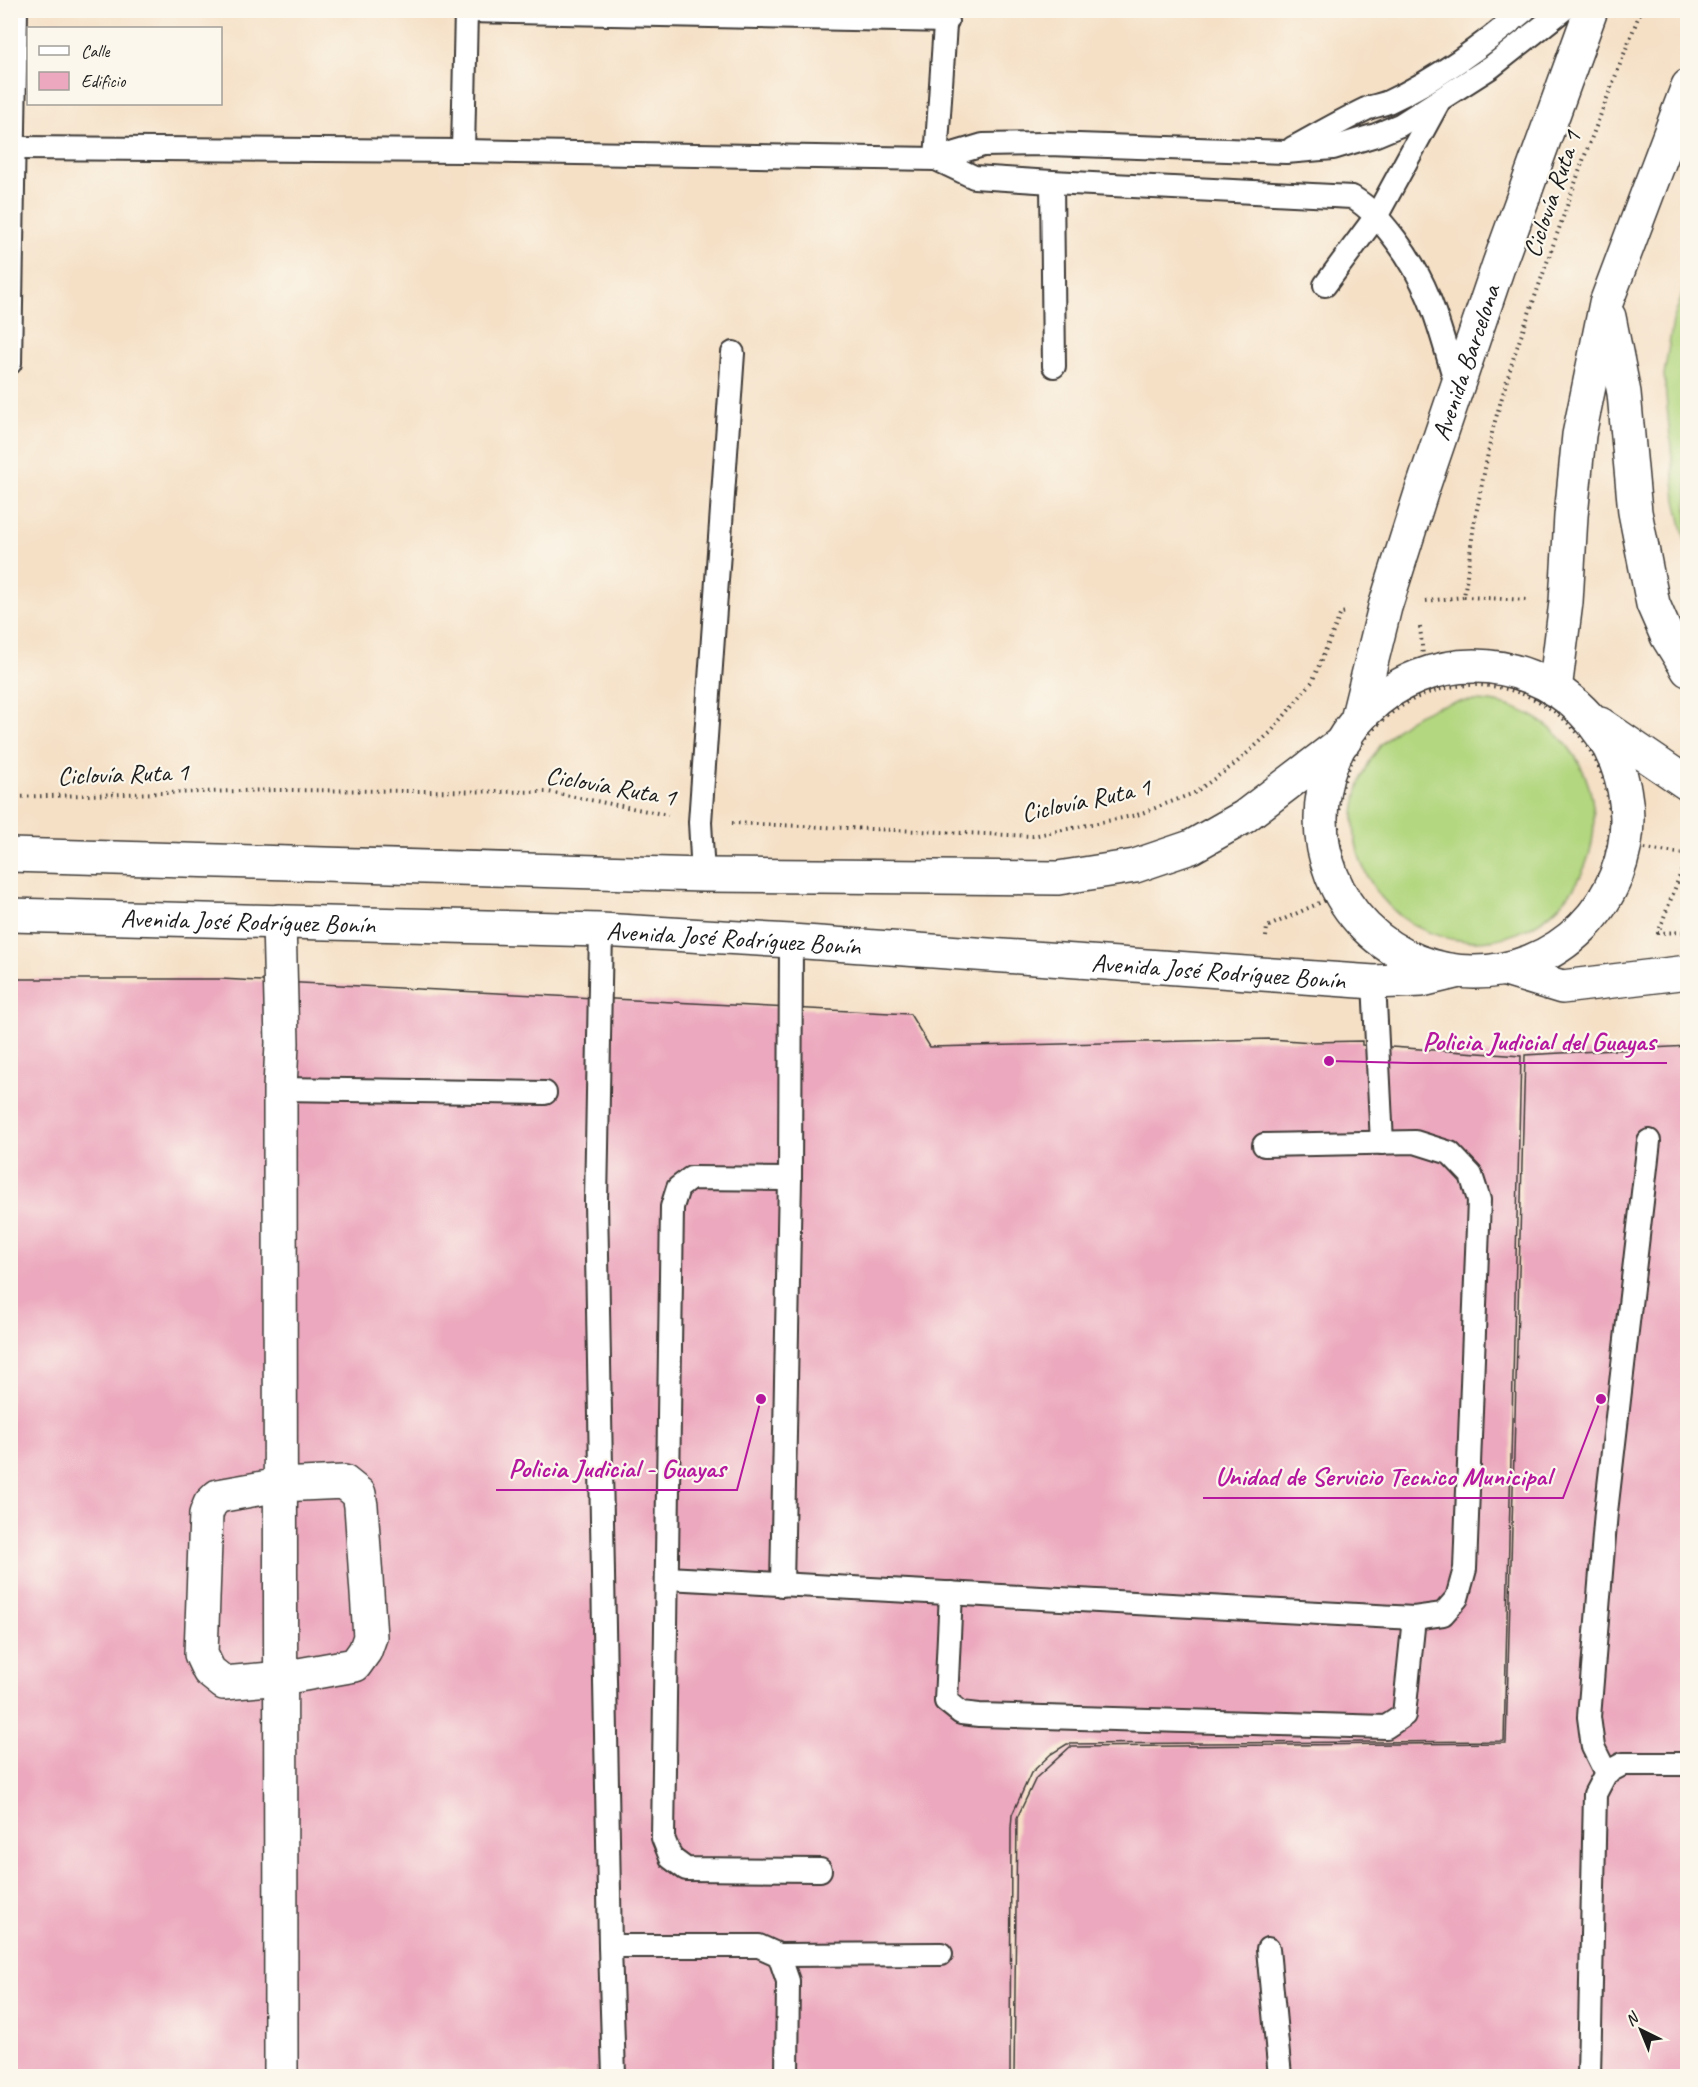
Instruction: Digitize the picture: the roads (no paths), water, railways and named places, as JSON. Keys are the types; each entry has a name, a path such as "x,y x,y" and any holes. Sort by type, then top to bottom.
{"main road":[{"name":"Avenida Barcelona","path":"1351,730 1385,607 1422,490 1499,264 1591,10"},
{"path":"1555,690 1566,602 1579,435 1606,303 1688,86"},
{"path":"1606,303 1624,393 1635,512 1653,604 1667,636 1688,670"},
{"path":"10,855 703,875 1058,878 1135,866 1191,848 1244,817 1351,730 1383,695 1414,677 1427,683 1447,667 1478,666 1520,673 1555,690 1588,716 1688,784"},
{"path":"1351,730 1329,776 1322,816 1326,856 1347,890 1360,923 1387,947 1420,963 1455,972 1506,970 1548,954 1585,927 1611,890 1627,800 1614,755 1588,716"},
{"name":"Avenida José Rodríguez Bonín","path":"10,915 601,930 1374,982 1422,980 1455,972"},
{"path":"279,921 282,1043 280,1089 281,2076"},
{"path":"1506,970 1562,987 1688,972"},
{"path":"344,1482 359,1494 370,1637 365,1652 355,1665 282,1678 224,1683 208,1671 201,1654 206,1514 210,1504 218,1496 280,1485 344,1482"}],"lane":[{"path":"10,363 16,10"},
{"path":"1286,152 1368,108 1387,102 1476,50 1525,10"},
{"path":"15,148 463,151 936,159 983,145 1047,144 1286,152 1333,148 1376,135 1400,124 1491,67 1563,10"},
{"path":"463,151 466,11 946,16 936,159"},
{"path":"1325,285 1377,215 1438,101"},
{"path":"936,159 974,177 1352,197 1377,215 1409,257 1426,288 1458,387"},
{"path":"1052,182 1054,366"},
{"path":"703,875 700,822 733,353"},
{"path":"601,930 596,1202 610,1946 615,2076"},
{"path":"782,1585 790,1179 791,941"},
{"path":"1374,982 1382,1143"},
{"path":"280,1089 545,1093"},
{"path":"1606,1773 1593,1747 1589,1717 1607,1500 1649,1141"},
{"path":"667,1578 1414,1618 1443,1614 1457,1598 1465,1569 1479,1200 1471,1175 1450,1153 1415,1142 1264,1145"},
{"path":"790,1179 691,1178 678,1188 672,1208 663,1838 671,1858 686,1869 820,1870"},
{"path":"951,1593 946,1701 961,1713 979,1714 1386,1727 1404,1715 1414,1618"},
{"path":"1589,2076 1595,1794 1606,1773 1623,1764 1688,1764"},
{"path":"610,1946 759,1946 779,1955 941,1954"},
{"path":"1268,1949 1280,2076"},
{"path":"779,1955 788,1980 787,2076"}],"place":[{"name":"Policia Judicial del Guayas","path":"1329,1061"},
{"name":"Policia Judicial - Guayas","path":"761,1399"},
{"name":"Unidad de Servicio Tecnico Municipal","path":"1601,1399"}]}
